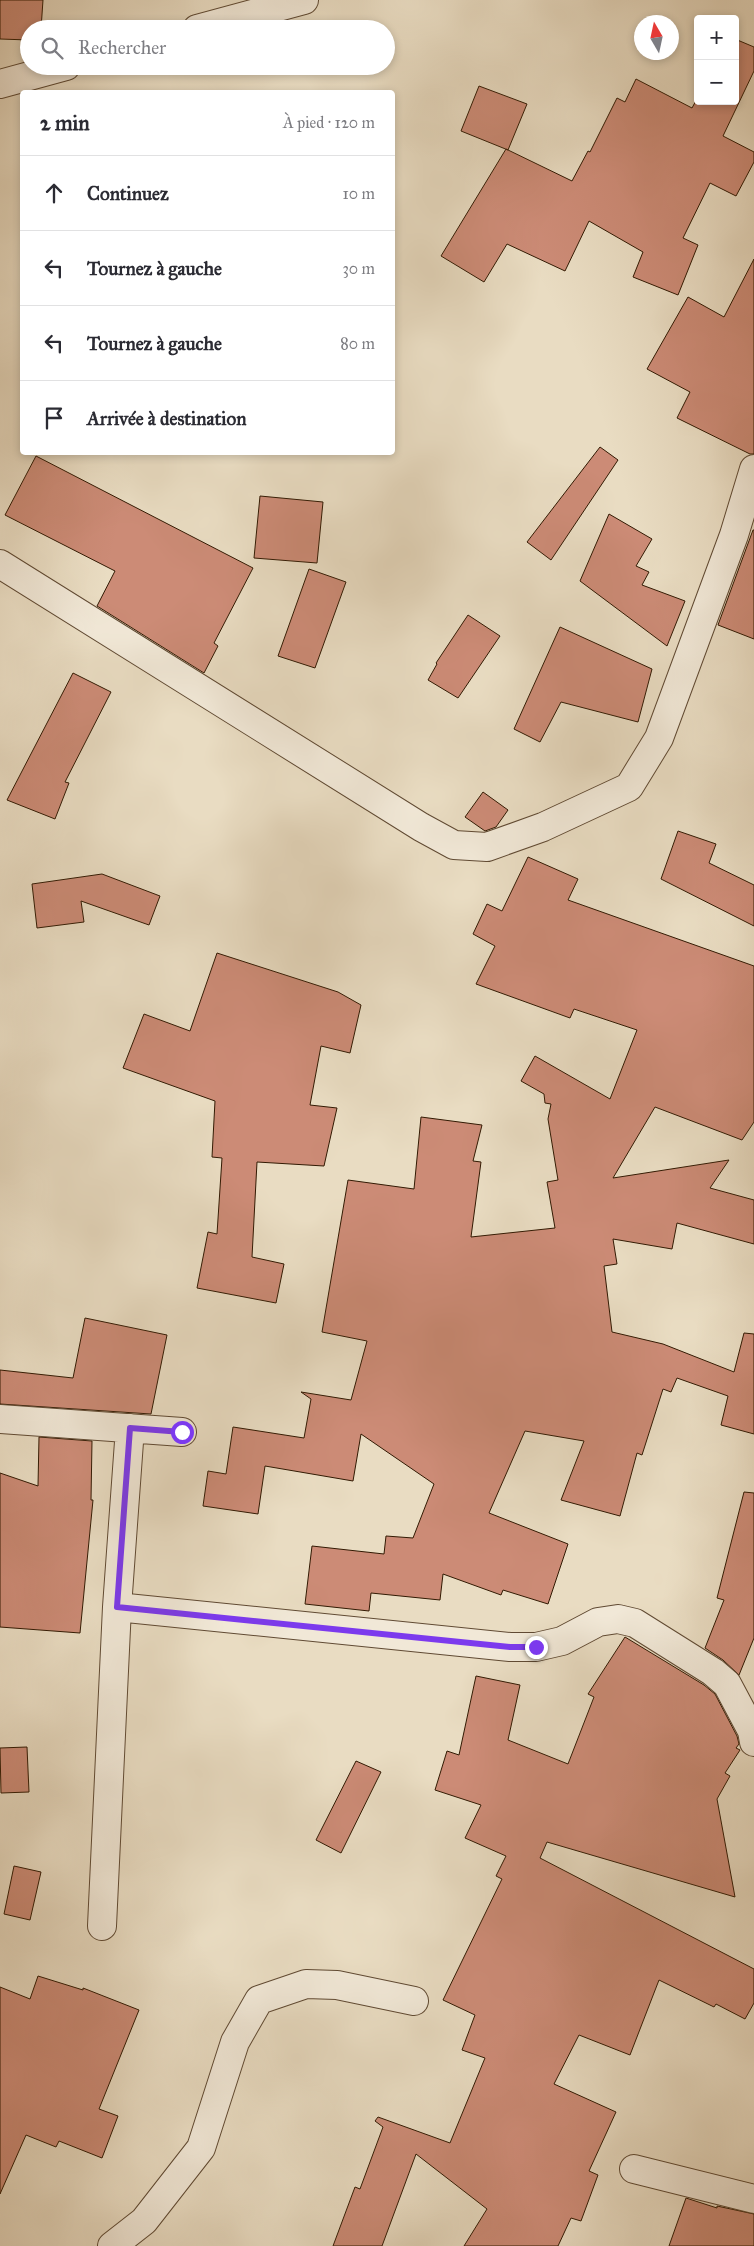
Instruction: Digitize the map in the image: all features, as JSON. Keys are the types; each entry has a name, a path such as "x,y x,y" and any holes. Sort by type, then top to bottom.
{"street":[{"path":"230,20 304,0"},
{"path":"0,84 33,75"},
{"path":"0,564 421,827 454,845 487,847 543,827 629,787 659,738 734,535 754,469"},
{"path":"0,1419 182,1432"},
{"path":"102,1926 117,1607 130,1428"},
{"path":"117,1607 510,1647 536,1647 562,1641 598,1622 618,1619 635,1623 713,1672 727,1684 752,1731 754,1742"},
{"path":"112,2246 144,2221 201,2148 235,2042 260,2000 306,1984 314,1984 337,1985 414,2001"},
{"path":"634,2169 754,2199"}],"building":[{"path":"0,0 43,0 42,20 20,20 20,40 0,39"},
{"path":"739,41 754,47 754,71 739,102"},
{"path":"636,79 692,108 694,104 738,105 723,136 754,152 754,162 736,196 710,183 683,238 698,245 678,295 633,277 643,252 589,221 565,271 507,244 484,282 441,256 506,149 572,181 588,151 590,152 617,98 625,102"},
{"path":"479,86 527,104 508,150 461,131"},
{"path":"754,259 754,454 750,454 677,418 690,392 647,369 688,297 724,317"},
{"path":"600,447 618,460 551,560 527,542"},
{"path":"36,456 253,568 214,643 218,646 204,673 97,606 115,571 5,515"},
{"path":"260,496 323,502 317,563 254,558"},
{"path":"609,514 652,539 636,566 649,572 642,585 685,601 667,646 580,581"},
{"path":"754,530 754,639 718,625"},
{"path":"309,569 346,582 315,668 278,656"},
{"path":"468,615 500,636 458,698 428,680 436,663"},
{"path":"560,627 652,669 638,722 561,702 540,742 514,729"},
{"path":"73,673 111,692 65,782 69,783 55,819 7,800"},
{"path":"483,792 508,810 496,827 485,831 465,817"},
{"path":"678,831 716,844 709,863 754,885 754,926 661,879"},
{"path":"528,857 578,879 568,900 754,966 754,1122 742,1140 655,1107 613,1178 729,1160 710,1188 754,1200 754,1244 677,1223 672,1249 613,1239 617,1264 604,1266 612,1332 663,1344 734,1372 744,1333 754,1334 754,1434 721,1425 728,1396 677,1378 671,1392 663,1389 642,1455 637,1453 620,1516 561,1500 584,1441 525,1431 489,1513 568,1544 548,1604 503,1590 501,1595 443,1574 440,1600 371,1593 369,1611 305,1604 312,1546 384,1554 386,1536 413,1538 434,1484 361,1434 353,1481 265,1466 258,1514 203,1506 208,1471 226,1474 233,1427 304,1438 311,1399 301,1392 351,1400 367,1341 322,1332 348,1180 414,1189 421,1117 482,1125 473,1161 481,1162 471,1237 555,1228 547,1182 558,1180 548,1119 551,1104 545,1103 544,1094 521,1081 535,1056 610,1099 637,1030 574,1009 570,1018 476,984 495,946 473,934 487,904 502,911"},
{"path":"102,874 160,896 149,925 81,901 84,922 37,928 32,884"},
{"path":"217,953 338,992 361,1005 350,1053 321,1046 310,1105 337,1108 324,1166 257,1162 252,1257 284,1264 276,1303 197,1288 208,1232 217,1234 222,1158 212,1157 215,1101 123,1068 144,1014 190,1031"},
{"path":"85,1318 167,1335 151,1414 0,1404 0,1370 73,1378"},
{"path":"39,1437 92,1441 91,1500 93,1500 80,1633 0,1627 0,1473 38,1486"},
{"path":"744,1492 754,1493 754,1638 739,1675 723,1660 705,1648 724,1600 717,1598"},
{"path":"625,1637 704,1685 715,1694 737,1736 739,1744 736,1748 740,1750 725,1773 730,1776 717,1799 735,1897 547,1842 540,1858 754,1969 754,2003 745,2019 716,2004 714,2007 659,1980 630,2055 579,2035 554,2084 616,2112 589,2171 598,2175 581,2221 571,2218 558,2246 464,2246 487,2209 416,2154 382,2246 333,2246 355,2187 360,2189 383,2127 375,2121 378,2117 450,2143 485,2058 462,2050 475,2015 443,2000 502,1879 496,1876 506,1856 465,1838 481,1805 435,1790 447,1751 459,1755 476,1676 520,1685 508,1740 568,1764 594,1697 588,1694"},
{"path":"27,1747 29,1792 1,1793 0,1748"},
{"path":"356,1761 381,1772 341,1853 316,1840"},
{"path":"14,1866 41,1872 30,1920 4,1914"},
{"path":"38,1976 83,1990 83,1988 139,2010 99,2109 118,2116 102,2158 59,2141 56,2147 26,2135 0,2194 0,1987 30,1999"},
{"path":"686,2198 717,2208 717,2206 754,2214 754,2246 669,2246"}],"route":[{"path":"182,1432 130,1428 117,1607 510,1647 536,1647"}]}
